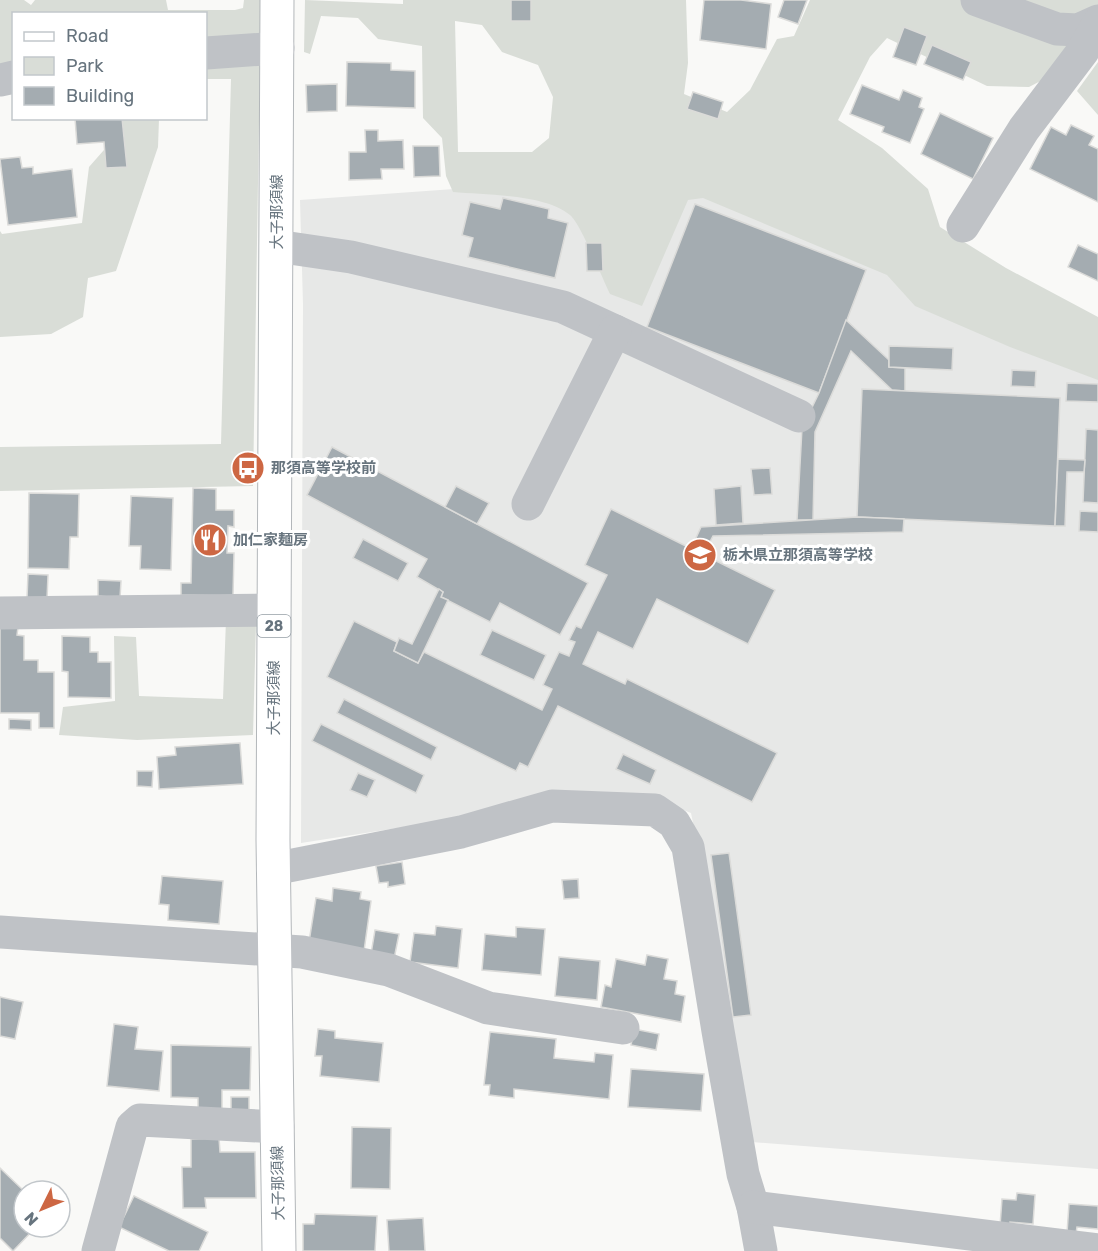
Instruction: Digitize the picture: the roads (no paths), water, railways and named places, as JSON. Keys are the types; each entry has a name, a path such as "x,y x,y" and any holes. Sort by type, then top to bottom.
{"main road":[{"name":"大子那須線","path":"278,0 273,869 279,1251"}],"street":[{"path":"977,0 1057,29 1078,30 1098,23"},
{"path":"963,226 1024,129 1083,51 1098,23"},
{"path":"207,53 278,48"},
{"path":"276,246 351,257 563,307 799,416"},
{"path":"528,504 615,331"},
{"path":"0,613 274,610"},
{"path":"273,869 461,832 552,806 655,810 674,823 688,847 743,1174 753,1207 761,1251"},
{"path":"0,932 274,948 302,952 389,970 488,1008 623,1028"},
{"path":"98,1251 132,1127 140,1120 278,1127"},
{"path":"753,1207 1098,1250"}],"place":[{"name":"那須高等学校前","path":"248,468"},
{"name":"加仁家麺房","path":"210,540"},
{"name":"栃木県立那須高等学校","path":"700,555"}]}
